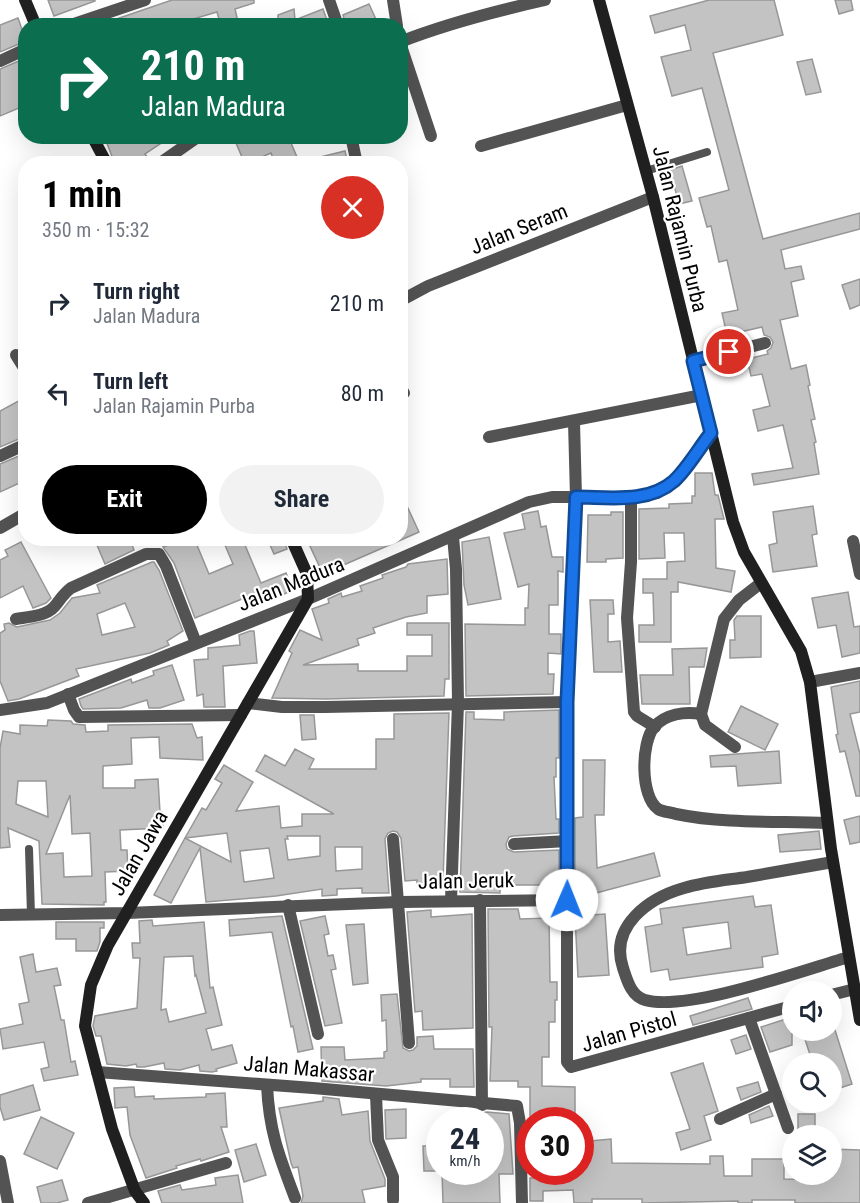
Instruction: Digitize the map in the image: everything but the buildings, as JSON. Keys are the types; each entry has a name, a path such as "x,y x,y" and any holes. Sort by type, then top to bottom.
{"street":[{"path":"25,0 33,18"},
{"path":"92,18 145,0"},
{"path":"329,0 335,18"},
{"path":"393,0 396,18"},
{"path":"408,40 436,28 545,0"},
{"name":"Jalan Rajamin Purba","path":"599,0 646,171 737,532 744,552 760,583 801,651 810,682 827,822 860,1020"},
{"path":"0,61 18,53"},
{"path":"408,68 430,136"},
{"path":"482,146 627,105"},
{"path":"170,156 188,144"},
{"name":"Jalan Seram","path":"408,297 428,286 652,197"},
{"path":"693,361 765,343"},
{"path":"489,437 702,395"},
{"path":"567,900 567,702 576,497 574,422"},
{"name":"Jalan Madura","path":"0,710 47,703 308,598 453,537 529,502 552,497 631,497 657,493 675,480 711,433"},
{"path":"0,456 18,448"},
{"path":"631,497 631,562 627,618 634,712 655,727"},
{"path":"0,528 18,518"},
{"path":"451,901 458,703 456,569 453,537"},
{"path":"852,541 860,574"},
{"path":"295,546 307,574 308,598"},
{"path":"16,619 46,612 53,608 61,595 71,588 146,554 153,553 159,554 166,566 196,643"},
{"path":"735,747 705,725 701,714 724,619 739,600 760,583"},
{"name":"Jalan Jawa","path":"144,1203 135,1191 112,1129 85,1026 91,985 108,945 308,598"},
{"path":"810,682 860,673"},
{"path":"68,694 79,717 241,715"},
{"path":"248,703 282,707 314,707 567,702"},
{"path":"701,714 688,712 677,714 655,727 649,736 644,772 646,790 650,801 660,810 702,819 827,822"},
{"path":"393,839 409,1043"},
{"path":"514,844 568,841"},
{"path":"833,862 684,888 652,901 628,921 622,936 621,963 632,991 638,996 644,1000 671,1001 729,992 849,957"},
{"path":"480,900 482,1105"},
{"name":"Jalan Jeruk","path":"0,915 127,913 399,902 567,900"},
{"name":"Jalan Pistol","path":"567,900 567,1062 570,1066 574,1068 782,1009"},
{"path":"288,905 318,1034"},
{"path":"842,992 855,989"},
{"path":"749,1018 787,1125"},
{"name":"Jalan Makassar","path":"97,1072 482,1105 517,1106 520,1123 522,1203"},
{"path":"267,1085 268,1115 275,1148 296,1198"},
{"path":"720,1119 776,1094"},
{"path":"376,1095 378,1140 393,1177 393,1200"},
{"path":"0,1161 8,1203"},
{"path":"88,1203 226,1163"}],"lane":[{"path":"646,171 707,152"},
{"path":"29,849 31,915"}],"route":[{"path":"567,900 567,702 576,497 631,497 657,493 675,480 711,433 693,361 729,352"}]}
